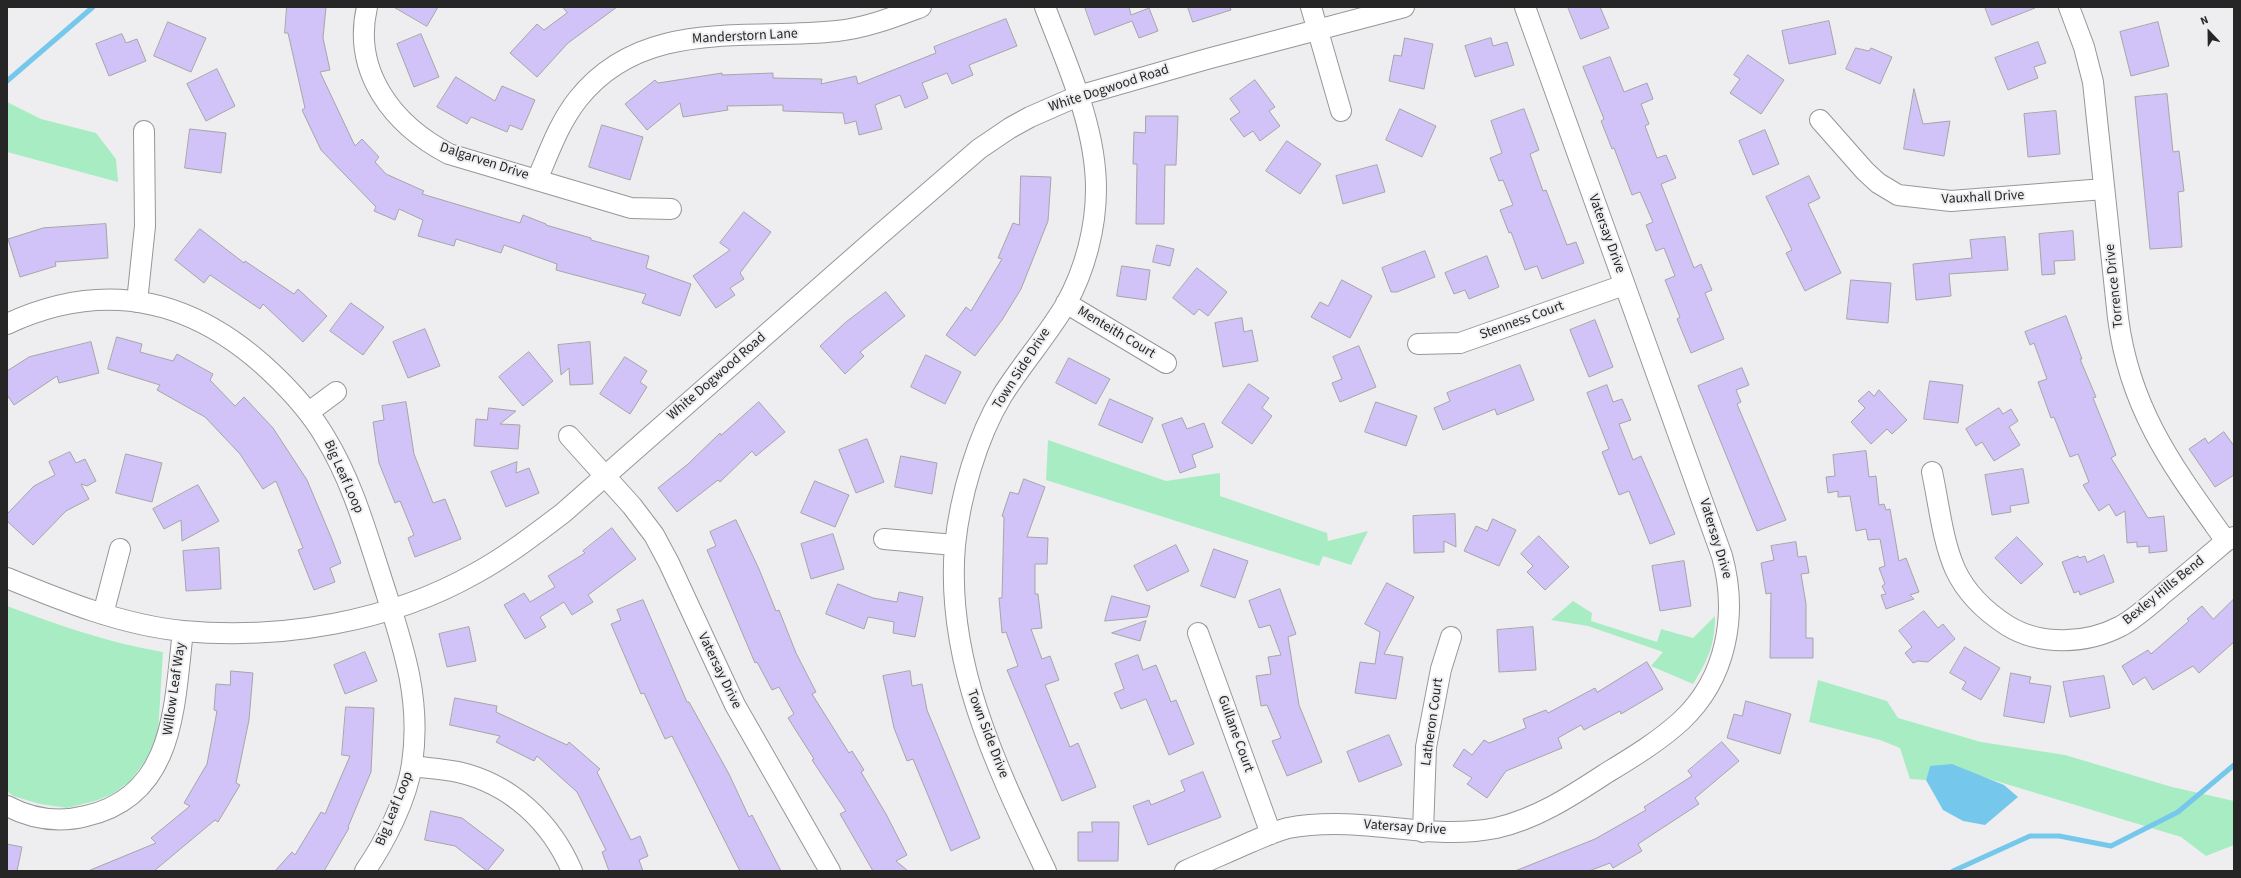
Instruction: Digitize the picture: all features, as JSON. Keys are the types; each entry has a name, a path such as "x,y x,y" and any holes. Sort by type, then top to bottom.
{"street":[{"name":"Dalgarven Drive","path":"367,7 364,22 369,67 380,92 393,113 415,134 449,154 631,208 671,209"},
{"name":"Manderstorn Lane","path":"537,180 561,125 579,98 616,66 635,55 661,44 693,38 839,31 868,25 921,7"},
{"path":"1045,7 1078,96"},
{"path":"1311,7 1340,111"},
{"name":"White Dogwood Road","path":"7,578 56,598 103,614 183,630 232,632 298,629 330,624 391,609 451,586 512,551 563,514 604,476 979,149 1030,116 1078,96 1207,59 1318,31 1404,7"},
{"name":"Vatersay Drive","path":"1185,871 1286,829 1335,824 1368,825 1423,832 1460,832 1494,828 1520,821 1550,808 1663,736 1682,719 1699,699 1713,678 1723,654 1728,635 1730,617 1728,578 1701,495 1525,7"},
{"name":"Torrence Drive","path":"2069,7 2084,47 2093,82 2121,345 2136,394 2154,435 2168,459 2230,539"},
{"name":"Town Side Drive","path":"1046,871 980,724 966,677 957,625 955,545 968,481 988,424 1002,396 1066,303 1085,258 1095,214 1096,187 1093,152 1078,96"},
{"name":"Vauxhall Drive","path":"1820,120 1865,171 1878,183 1898,195 1951,202 2104,189"},
{"path":"138,302 145,226 144,131"},
{"name":"Stenness Court","path":"1418,344 1460,343 1624,284"},
{"name":"Big Leaf Loop","path":"7,324 36,312 71,302 90,300 138,302 167,308 208,324 230,338 269,371 309,412 325,436 347,477 391,609 413,686 415,729 412,766 395,816 378,851 365,871"},
{"name":"Menteith Court","path":"1066,303 1166,363"},
{"path":"309,412 336,392"},
{"name":"Vatersay Drive","path":"569,436 632,506 654,535 669,563 735,705 830,871"},
{"name":"Bexley Hills Bend","path":"1932,472 1948,550 1955,570 1984,609 2000,621 2016,630 2037,637 2054,640 2077,640 2103,634 2121,626 2138,615 2230,539"},
{"path":"884,538 955,545"},
{"path":"103,614 120,549"},
{"name":"Willow Leaf Way","path":"7,806 19,812 40,818 77,819 106,810 139,788 154,770 168,740 183,630"},
{"name":"Gullane Court","path":"1198,633 1271,834"},
{"name":"Latheron Court","path":"1423,832 1426,747 1441,670 1451,637"},
{"path":"412,766 458,772 479,779 511,795 531,810 542,822 561,849 572,871"}],"green space":[{"path":"7,102 41,119 96,133 116,159 118,182 7,152"},
{"path":"1048,440 1166,481 1220,473 1220,496 1327,533 1328,541 1368,531 1351,565 1323,556 1319,566 1046,480"},
{"path":"1573,601 1592,613 1591,621 1657,642 1661,629 1693,638 1715,616 1714,635 1707,660 1693,684 1651,666 1663,652 1588,626 1551,620"},
{"path":"7,606 84,633 163,652 158,733 148,757 131,780 113,794 95,801 67,808 40,804 13,796 7,791"},
{"path":"1818,680 1887,701 1898,718 1981,742 2065,755 2172,787 2234,801 2234,845 2206,856 2181,837 1983,777 1930,766 1926,780 1910,779 1900,748 1880,740 1809,722"}],"water":[{"path":"1952,764 2004,785 2018,797 1985,825 1963,821 1943,810 1926,780 1930,766"}],"building":[{"path":"287,7 326,7 323,38 330,70 320,72 355,146 362,139 379,157 375,162 386,174 424,191 422,194 520,223 523,215 546,225 591,238 591,240 649,256 646,268 691,284 680,316 642,303 646,294 556,270 557,264 504,245 501,253 456,239 454,246 418,236 423,220 399,209 395,220 374,211 376,207 321,150 302,110 305,108 288,33 285,33"},
{"path":"394,7 438,7 427,26"},
{"path":"563,7 617,7 568,43 537,77 510,53 537,24 544,30 567,13"},
{"path":"1085,7 1129,7 1131,15 1149,8 1158,31 1139,38 1132,21 1095,35"},
{"path":"1188,7 1230,7 1231,10 1193,22"},
{"path":"1568,7 1600,7 1609,28 1581,39"},
{"path":"1985,7 2035,7 2035,8 1992,25"},
{"path":"1006,19 1017,46 969,65 973,75 952,84 947,73 922,83 928,98 905,108 900,95 875,105 882,129 859,135 856,121 845,124 843,113 783,111 783,105 727,106 728,110 683,117 680,103 647,130 625,104 655,80 658,83 722,73 722,75 773,73 773,78 822,79 821,84 856,76 858,84 936,53 934,47"},
{"path":"1829,21 1836,54 1789,64 1782,31"},
{"path":"168,22 206,38 191,72 154,56"},
{"path":"2158,22 2169,66 2131,76 2120,32"},
{"path":"122,34 126,43 137,39 146,61 109,76 96,44"},
{"path":"421,34 439,77 414,87 397,44"},
{"path":"1405,38 1433,44 1424,89 1389,81 1394,55 1401,56"},
{"path":"1491,38 1493,46 1507,42 1514,65 1475,77 1465,46"},
{"path":"2038,42 2046,63 2034,67 2038,78 2008,90 1995,58"},
{"path":"1856,48 1869,51 1871,48 1892,57 1880,84 1846,69"},
{"path":"1748,55 1784,80 1761,114 1730,93 1740,79 1734,75"},
{"path":"1610,57 1624,92 1647,83 1653,99 1641,104 1649,124 1645,126 1657,158 1666,155 1676,178 1661,184 1694,268 1701,264 1712,290 1705,293 1724,339 1691,353 1677,319 1680,317 1665,280 1675,276 1664,248 1656,251 1646,225 1653,222 1640,192 1632,195 1614,148 1612,149 1601,121 1604,119 1583,67"},
{"path":"217,69 235,106 206,121 187,84"},
{"path":"456,77 495,101 502,86 535,100 522,130 510,125 507,132 471,117 467,124 437,107"},
{"path":"1255,80 1275,107 1269,111 1280,126 1260,141 1253,131 1244,137 1230,119 1240,112 1230,99"},
{"path":"1914,89 1923,124 1950,121 1944,156 1904,149"},
{"path":"2167,94 2173,152 2179,151 2184,191 2178,192 2182,247 2150,249 2135,97"},
{"path":"1400,109 1436,126 1422,157 1386,140"},
{"path":"1524,109 1539,150 1530,154 1543,191 1546,190 1567,245 1576,242 1584,263 1542,279 1537,266 1525,270 1511,232 1509,233 1500,210 1513,205 1503,180 1499,181 1490,158 1502,153 1491,121"},
{"path":"2056,111 2060,154 2028,157 2024,114"},
{"path":"1146,116 1178,116 1176,165 1165,165 1164,224 1136,224 1137,164 1133,164 1134,132 1145,133"},
{"path":"602,125 643,137 630,180 589,167"},
{"path":"190,129 226,133 221,173 185,168"},
{"path":"1765,130 1779,164 1753,175 1739,141"},
{"path":"1287,141 1321,164 1300,194 1266,171"},
{"path":"1377,165 1385,192 1343,204 1336,176"},
{"path":"1021,176 1051,177 1048,221 1021,289 1002,320 975,356 946,335 966,307 971,311 1002,259 998,258 1013,223 1019,225"},
{"path":"1809,176 1820,198 1808,204 1841,273 1805,291 1786,253 1792,250 1766,197"},
{"path":"744,212 771,232 740,273 744,279 730,288 735,295 716,308 693,276 730,250 720,243"},
{"path":"106,224 108,258 55,262 56,266 20,277 8,239 43,228"},
{"path":"200,229 244,263 245,261 294,294 298,289 327,316 303,342 263,304 260,309 210,275 204,283 175,260"},
{"path":"2073,231 2075,260 2054,261 2055,274 2042,275 2039,234"},
{"path":"2005,237 2008,270 1949,274 1951,296 1916,300 1913,264 1972,258 1970,240"},
{"path":"1157,245 1174,249 1170,266 1153,262"},
{"path":"1425,251 1435,277 1397,292 1391,292 1382,268"},
{"path":"1487,256 1499,287 1469,299 1465,290 1454,294 1445,273"},
{"path":"1122,266 1150,270 1146,300 1117,296"},
{"path":"1197,268 1227,292 1208,316 1199,309 1194,315 1173,298"},
{"path":"1342,280 1372,296 1350,338 1311,317 1320,302 1328,306"},
{"path":"1851,280 1891,283 1888,323 1847,319"},
{"path":"886,292 905,316 860,352 864,356 845,374 820,346 846,322"},
{"path":"351,303 384,327 363,355 330,331"},
{"path":"2066,316 2082,359 2080,359 2096,397 2093,398 2116,455 2111,458 2148,518 2164,516 2167,551 2149,553 2149,546 2137,547 2137,542 2127,543 2125,511 2116,516 2109,504 2099,511 2083,485 2089,482 2078,454 2070,457 2054,417 2051,418 2038,382 2047,379 2034,343 2030,345 2025,332"},
{"path":"1242,318 1244,332 1252,330 1258,361 1223,367 1215,323"},
{"path":"1595,320 1613,367 1589,377 1570,330"},
{"path":"425,329 440,366 408,378 393,342"},
{"path":"117,337 142,344 140,352 173,361 177,354 213,374 210,380 235,406 244,397 273,428 307,480 331,537 341,563 330,568 335,582 314,590 298,550 303,548 276,481 263,489 240,454 205,417 157,390 160,385 108,369"},
{"path":"91,342 99,373 59,383 57,376 14,405 7,395 7,371 29,357"},
{"path":"590,342 593,384 570,385 569,368 561,375 558,345"},
{"path":"1359,346 1376,387 1340,402 1332,383 1342,379 1333,357"},
{"path":"529,352 553,381 523,406 499,377"},
{"path":"926,355 961,372 945,404 911,387"},
{"path":"625,357 647,371 640,382 647,387 630,414 600,394"},
{"path":"1069,358 1110,379 1096,404 1056,383"},
{"path":"1520,365 1534,400 1497,415 1495,409 1443,430 1434,408 1450,401 1447,393"},
{"path":"1742,368 1749,385 1736,390 1741,402 1737,404 1786,520 1757,531 1698,386"},
{"path":"1930,381 1963,385 1958,423 1924,419"},
{"path":"1249,384 1269,398 1262,408 1272,416 1252,444 1222,423"},
{"path":"1607,385 1613,402 1622,399 1631,420 1619,424 1633,460 1641,456 1675,534 1650,544 1629,491 1619,495 1602,452 1609,449 1587,393"},
{"path":"1879,390 1907,420 1892,434 1887,429 1871,444 1851,422 1865,408 1858,401 1869,391 1874,396"},
{"path":"1110,399 1153,418 1142,443 1099,425"},
{"path":"406,402 414,454 433,503 445,499 461,539 415,557 408,538 414,535 400,501 395,503 379,463 373,422 384,420 382,406"},
{"path":"759,402 785,432 756,456 752,451 720,482 718,480 677,512 658,488 688,464 720,433 721,435"},
{"path":"1376,402 1417,416 1406,446 1365,432"},
{"path":"489,408 516,411 500,424 520,425 518,449 474,446 476,419 487,420"},
{"path":"1999,408 2003,414 2011,409 2018,421 2009,427 2020,445 1994,461 1982,442 1976,446 1966,429"},
{"path":"1182,418 1187,429 1204,423 1213,447 1192,455 1196,467 1180,473 1162,425"},
{"path":"2224,432 2234,446 2234,475 2215,487 2189,449 2205,438 2208,443"},
{"path":"867,439 884,482 856,493 839,450"},
{"path":"1866,451 1869,477 1876,476 1879,505 1884,504 1886,510 1890,509 1899,561 1906,558 1919,592 1910,595 1914,599 1886,609 1881,595 1886,594 1882,586 1885,584 1879,568 1885,566 1880,539 1868,540 1866,529 1856,531 1850,496 1838,497 1838,491 1828,493 1826,477 1835,476 1833,455"},
{"path":"70,452 76,463 85,459 96,481 87,486 81,484 89,499 66,511 33,545 7,521 7,514 34,486 55,475 49,462"},
{"path":"126,454 162,463 152,502 116,493"},
{"path":"901,456 937,463 932,494 895,487"},
{"path":"517,462 516,473 529,468 539,493 506,507 491,472"},
{"path":"2023,469 2029,503 2010,506 2011,512 1992,515 1985,475"},
{"path":"1024,479 1045,487 1027,537 1048,538 1047,564 1035,564 1035,594 1038,594 1042,628 1031,629 1042,659 1050,656 1059,680 1045,685 1070,747 1078,743 1096,787 1062,801 1007,670 1018,666 1006,632 1002,633 999,598 1002,598 1004,517 1002,516 1010,492 1018,494"},
{"path":"815,481 849,495 835,527 801,513"},
{"path":"198,485 219,521 182,541 181,520 164,529 153,509"},
{"path":"1455,514 1456,547 1444,541 1444,552 1414,553 1413,516"},
{"path":"1493,519 1516,530 1499,566 1464,551 1476,526 1487,531"},
{"path":"736,520 759,569 776,611 779,610 796,653 816,692 812,694 849,753 852,751 864,770 861,772 886,814 907,855 896,861 908,871 873,871 840,814 846,811 812,760 814,759 788,718 794,714 779,687 772,690 757,662 755,663 707,550 716,546 710,532"},
{"path":"612,528 636,559 588,595 593,602 572,615 564,602 540,617 546,627 525,639 504,605 524,593 530,602 555,587 548,576 585,553 583,551"},
{"path":"833,534 844,569 811,579 801,544"},
{"path":"1539,536 1569,567 1545,590 1527,572 1533,566 1521,554"},
{"path":"2017,537 2043,564 2021,584 1995,558"},
{"path":"1796,542 1798,557 1806,556 1809,573 1801,574 1806,604 1806,638 1813,638 1813,658 1770,658 1771,593 1766,594 1761,563 1774,560 1771,546"},
{"path":"1176,545 1189,571 1147,591 1134,566"},
{"path":"219,548 221,589 186,591 183,551"},
{"path":"1214,549 1248,561 1235,598 1201,586"},
{"path":"2104,555 2114,582 2080,595 2079,591 2074,593 2062,562 2078,556 2079,558 2085,556 2087,562"},
{"path":"1684,561 1691,606 1660,611 1652,566"},
{"path":"1387,583 1414,597 1384,654 1403,657 1396,699 1355,693 1360,662 1375,664 1380,632 1365,624"},
{"path":"838,584 873,598 897,602 899,592 923,597 915,637 893,633 894,622 868,617 864,629 826,614"},
{"path":"1280,589 1296,634 1288,637 1299,705 1322,762 1287,776 1272,741 1281,738 1267,705 1261,706 1256,676 1271,674 1268,657 1281,655 1270,625 1259,628 1249,601"},
{"path":"1112,596 1150,606 1147,617 1105,621"},
{"path":"2234,599 2234,642 2199,673 2193,666 2153,690 2145,677 2133,685 2122,666 2148,650 2151,654 2189,621 2187,619 2202,606 2213,619"},
{"path":"643,600 687,702 689,702 729,774 749,817 752,815 781,871 740,871 672,736 665,739 644,693 641,694 611,624 621,620 617,610"},
{"path":"1924,611 1938,628 1943,624 1955,639 1928,662 1918,661 1913,663 1905,653 1912,647 1899,631"},
{"path":"1146,621 1140,641 1112,633"},
{"path":"469,627 476,661 447,667 439,634"},
{"path":"1533,627 1536,670 1499,672 1497,630"},
{"path":"1965,647 2000,668 1981,700 1962,689 1966,682 1950,673"},
{"path":"365,652 377,681 345,694 334,665"},
{"path":"1138,655 1143,670 1156,665 1171,702 1176,700 1194,744 1169,755 1146,699 1121,709 1114,693 1124,689 1115,664"},
{"path":"1647,662 1663,689 1621,714 1620,711 1584,730 1581,725 1558,738 1562,748 1506,771 1487,798 1467,784 1472,778 1453,766 1464,749 1472,755 1484,740 1489,743 1526,728 1523,719 1546,710 1548,713 1595,688 1597,692"},
{"path":"231,671 253,673 249,720 236,783 240,785 218,822 215,820 154,871 88,871 156,843 151,838 190,806 184,803 207,764 217,711 214,710 216,684 230,685"},
{"path":"910,671 912,686 922,684 927,710 980,838 951,851 913,759 907,761 894,728 883,676"},
{"path":"2011,673 2031,677 2029,683 2051,686 2044,723 2004,716"},
{"path":"2104,676 2110,708 2070,717 2063,682"},
{"path":"455,698 497,706 496,712 567,745 569,742 600,769 597,772 631,840 640,836 648,856 639,860 643,871 609,871 602,852 606,850 577,792 537,756 534,761 496,742 500,736 450,725"},
{"path":"1746,701 1791,714 1780,754 1727,738 1734,714 1742,716"},
{"path":"346,707 374,708 371,772 348,827 349,828 324,871 275,871 292,852 295,855 321,812 325,814 350,756 342,755"},
{"path":"1389,735 1402,765 1359,782 1347,752"},
{"path":"1722,742 1739,761 1695,798 1699,804 1638,844 1642,851 1613,868 1610,863 1589,871 1515,871 1595,839 1646,810 1644,807 1692,776 1688,771"},
{"path":"1203,772 1221,817 1148,845 1133,806 1149,800 1151,805 1185,791 1181,781"},
{"path":"431,811 462,818 504,850 487,871 455,846 425,840"},
{"path":"1092,822 1119,822 1118,861 1078,861 1078,832 1092,832"},
{"path":"7,844 22,847 17,871 7,871"}],"waterway":[{"path":"7,81 93,7"},
{"path":"1953,871 2030,836 2059,836 2111,846 2178,812 2234,765"}]}
